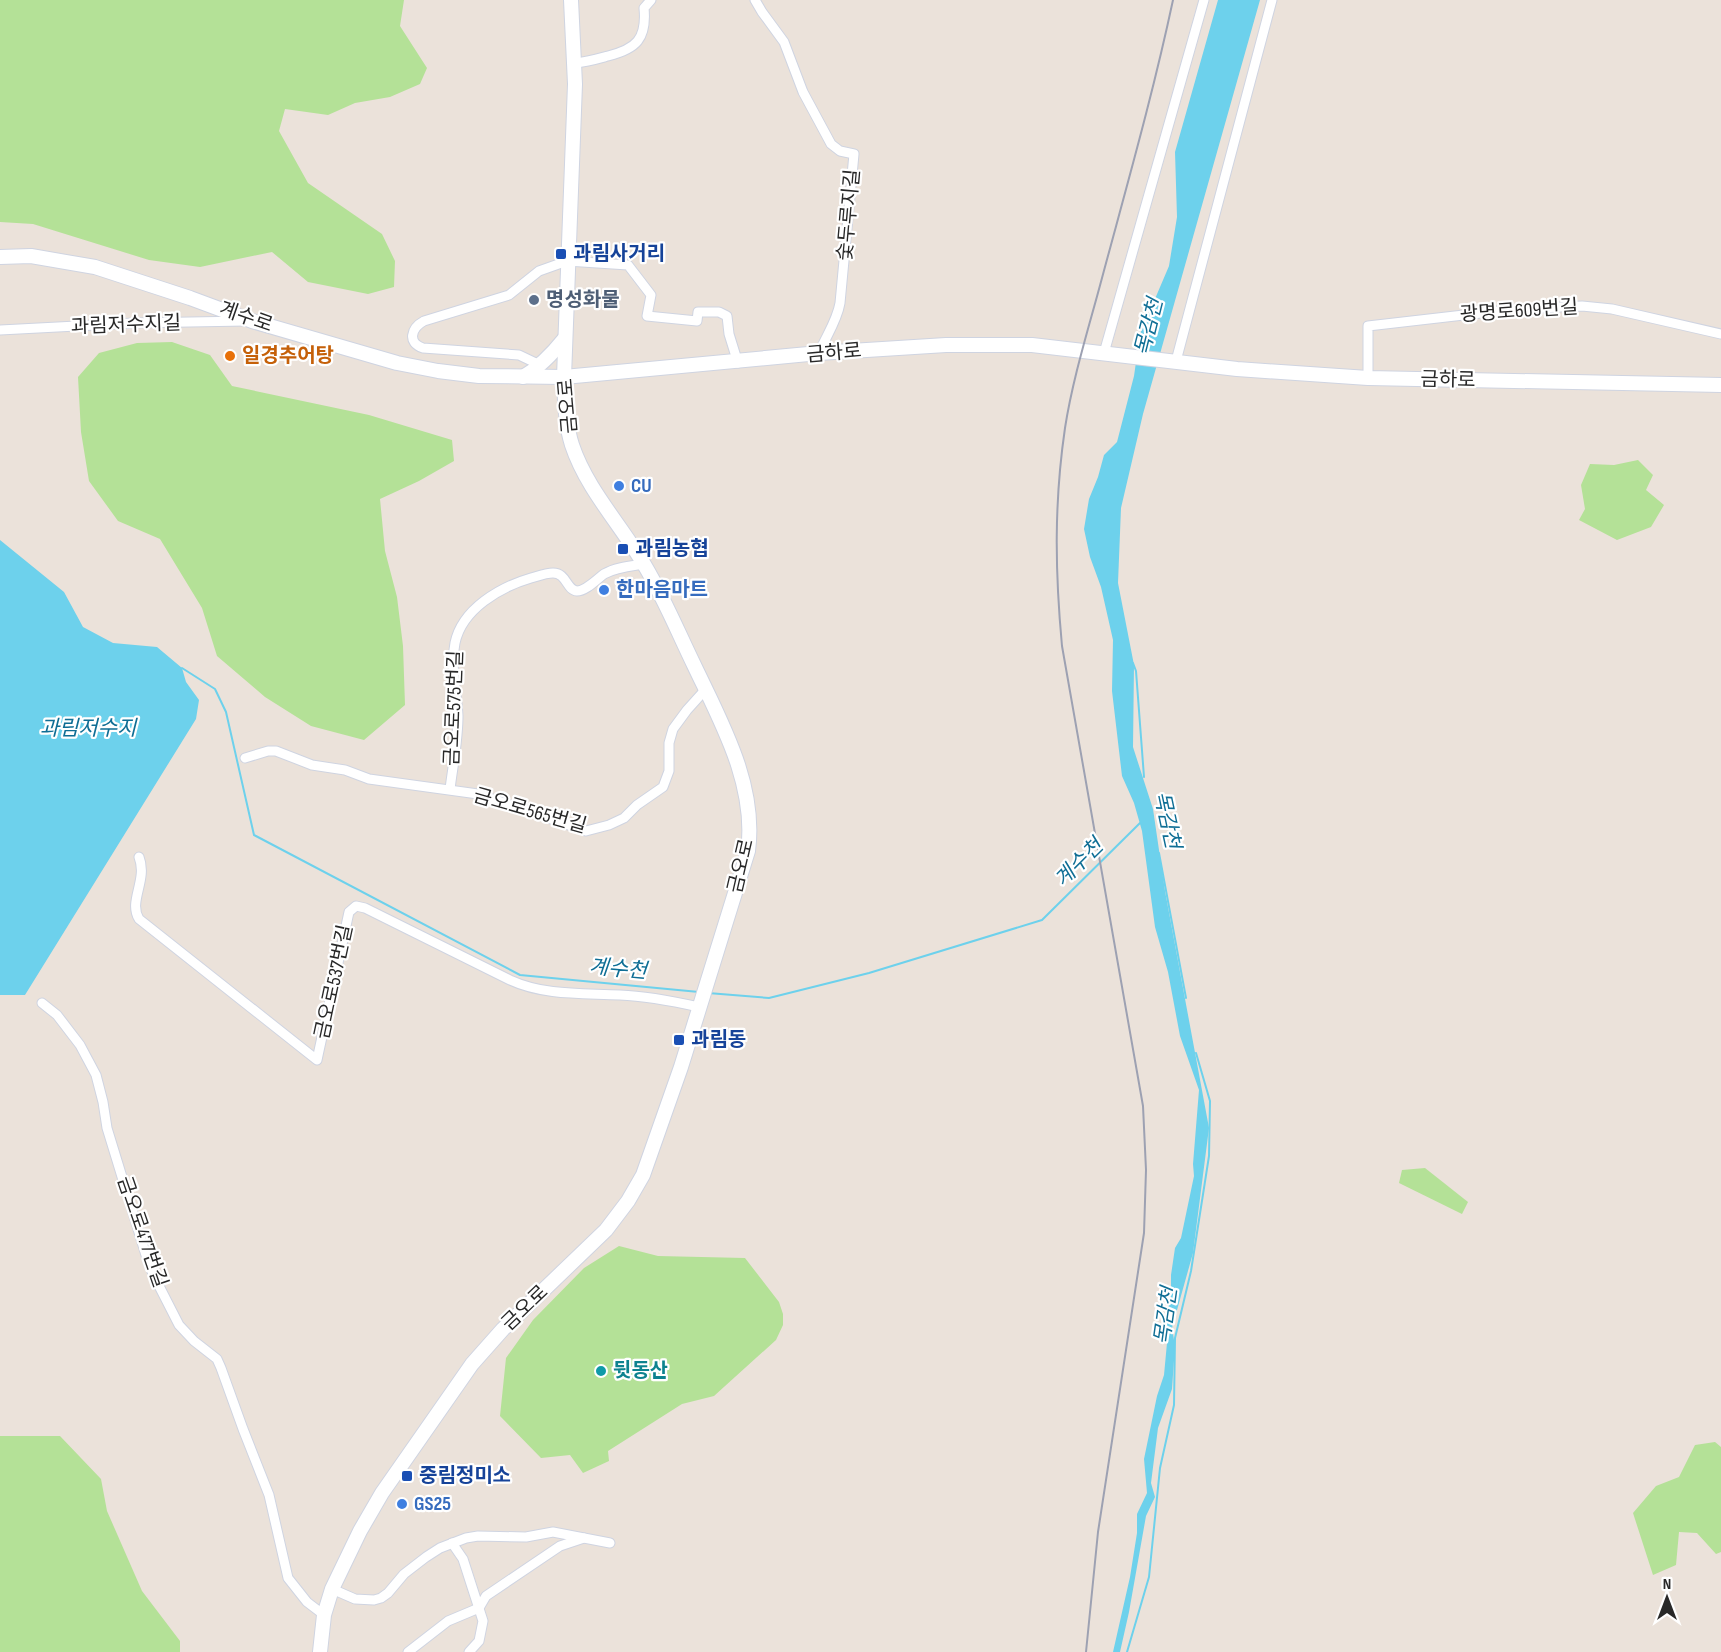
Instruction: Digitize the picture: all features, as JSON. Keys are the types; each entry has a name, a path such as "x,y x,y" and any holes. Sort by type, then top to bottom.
{"main road":[{"name":"금오로","path":"320,1652 324,1615 332,1589 360,1531 382,1493 472,1364 503,1329 593,1244 628,1201 650,1160 744,867 750,835 746,792 732,748 644,564 587,479 571,443 564,377 575,63 571,0"},
{"name":"계수로","path":"0,257 31,256 95,267 252,321 417,367 460,374 564,377"},
{"path":"523,377 540,366 565,338"},
{"name":"금하로","path":"564,377 738,363 819,353 946,345 1032,345 1237,369 1368,378 1721,385"}],"street":[{"path":"575,63 588,62 632,48 644,30 644,8 651,0"},
{"name":"숯두루지길","path":"755,0 784,42 803,92 831,144 840,151 854,154 840,303 835,321 819,353"},
{"path":"1104,353 1204,0"},
{"path":"1176,361 1272,0"},
{"path":"540,366 519,356 423,348 417,346 413,341 412,334 416,326 424,321 509,295 539,271 567,261 628,265 651,295 647,316 697,321 698,312 719,312 727,316 729,334 738,363"},
{"name":"광명로609번길","path":"1368,378 1368,326 1516,309 1582,306 1612,309 1721,334"},
{"name":"과림저수지길","path":"0,330 134,323 252,321"},
{"name":"금오로575번길","path":"450,789 458,719 453,675 454,645 458,633 472,613 486,600 514,583 549,573 563,576 571,588 577,591 583,590 606,573 644,564"},
{"name":"금오로565번길","path":"245,758 276,751 312,765 345,770 369,779 450,789 495,798 521,810 586,831 624,818 637,805 663,787 669,771 669,743 673,729 705,690"},
{"name":"금오로537번길","path":"139,856 143,869 135,910 139,919 317,1060 349,912 356,906 365,908 530,988 576,994 654,997 699,1004"},
{"name":"금오로477번길","path":"42,1003 57,1015 80,1045 96,1075 107,1128 149,1265 179,1325 194,1341 217,1359 269,1495 288,1578 308,1603 324,1615"},
{"path":"332,1589 355,1599 381,1598 416,1564 440,1548 478,1536 526,1537 553,1532 610,1543"},
{"path":"408,1652 448,1622 479,1608 486,1596 546,1554 560,1546 584,1538"},
{"path":"452,1543 463,1559 483,1622 479,1641 469,1652"}],"green space":[{"path":"0,0 404,0 400,26 427,68 420,84 390,97 355,103 328,115 285,109 279,131 308,183 382,234 395,261 394,287 368,294 308,282 272,252 200,267 149,260 33,224 0,222"},
{"path":"172,342 210,355 232,386 369,415 452,440 454,461 419,481 380,499 385,551 397,597 403,646 405,705 364,740 311,726 265,697 217,656 202,608 160,539 118,521 89,481 81,432 78,377 99,353 137,343"},
{"path":"1638,460 1653,475 1646,490 1664,505 1651,527 1617,540 1579,520 1585,509 1581,485 1590,464 1614,465"},
{"path":"1425,1168 1468,1202 1462,1214 1399,1183 1402,1170"},
{"path":"619,1246 658,1256 745,1258 779,1302 783,1314 783,1325 776,1340 714,1396 682,1404 608,1451 609,1461 583,1473 570,1455 541,1458 500,1416 506,1358 533,1320 584,1268"},
{"path":"0,1436 60,1436 101,1479 107,1511 142,1591 180,1641 180,1652 0,1652"},
{"path":"1715,1442 1721,1447 1721,1552 1716,1554 1697,1533 1679,1532 1676,1565 1653,1575 1633,1513 1656,1486 1679,1477 1695,1445"}],"water":[{"name":"목감천","path":"1218,0 1260,0 1143,414 1121,508 1118,583 1134,665 1133,747 1153,809 1165,891 1209,1128 1193,1253 1172,1328 1175,1346 1172,1389 1158,1428 1151,1483 1155,1497 1146,1516 1120,1652 1113,1652 1130,1577 1137,1533 1137,1514 1147,1493 1144,1459 1157,1396 1164,1375 1167,1343 1166,1319 1171,1294 1175,1248 1181,1238 1194,1176 1199,1090 1180,1036 1168,972 1155,927 1142,831 1134,803 1122,776 1112,691 1113,640 1084,529 1089,499 1104,455 1117,442 1134,376 1140,334 1169,266 1177,217 1175,152"},
{"name":"과림저수지","path":"0,540 64,592 83,627 113,643 157,647 182,668 186,682 199,700 196,719 25,995 0,995"}],"waterway":[{"name":"목감천","path":"1133,663 1136,671 1144,777"},
{"name":"계수천","path":"182,668 215,689 226,712 254,835 520,975 699,992"},
{"name":"계수천","path":"708,993 769,998 869,973 1042,920 1140,823"},
{"name":"목감천","path":"1159,853 1186,998"},
{"name":"목감천","path":"1127,1652 1149,1577 1160,1468 1174,1405 1175,1338 1191,1271 1209,1156 1210,1101 1196,1053"}],"railway":[{"path":"1086,1652 1098,1532 1144,1233 1146,1170 1143,1106 1062,646 1057,564 1057,510 1061,456 1072,390 1148,105 1173,0"}],"place":[{"name":"과림사거리","path":"561,254"},
{"name":"명성화물","path":"534,300"},
{"name":"일경추어탕","path":"230,356"},
{"name":"CU","path":"619,486"},
{"name":"과림농협","path":"623,549"},
{"name":"한마음마트","path":"604,590"},
{"name":"과림동","path":"679,1040"},
{"name":"뒷동산","path":"601,1371"},
{"name":"중림정미소","path":"407,1476"},
{"name":"GS25","path":"402,1504"}]}
